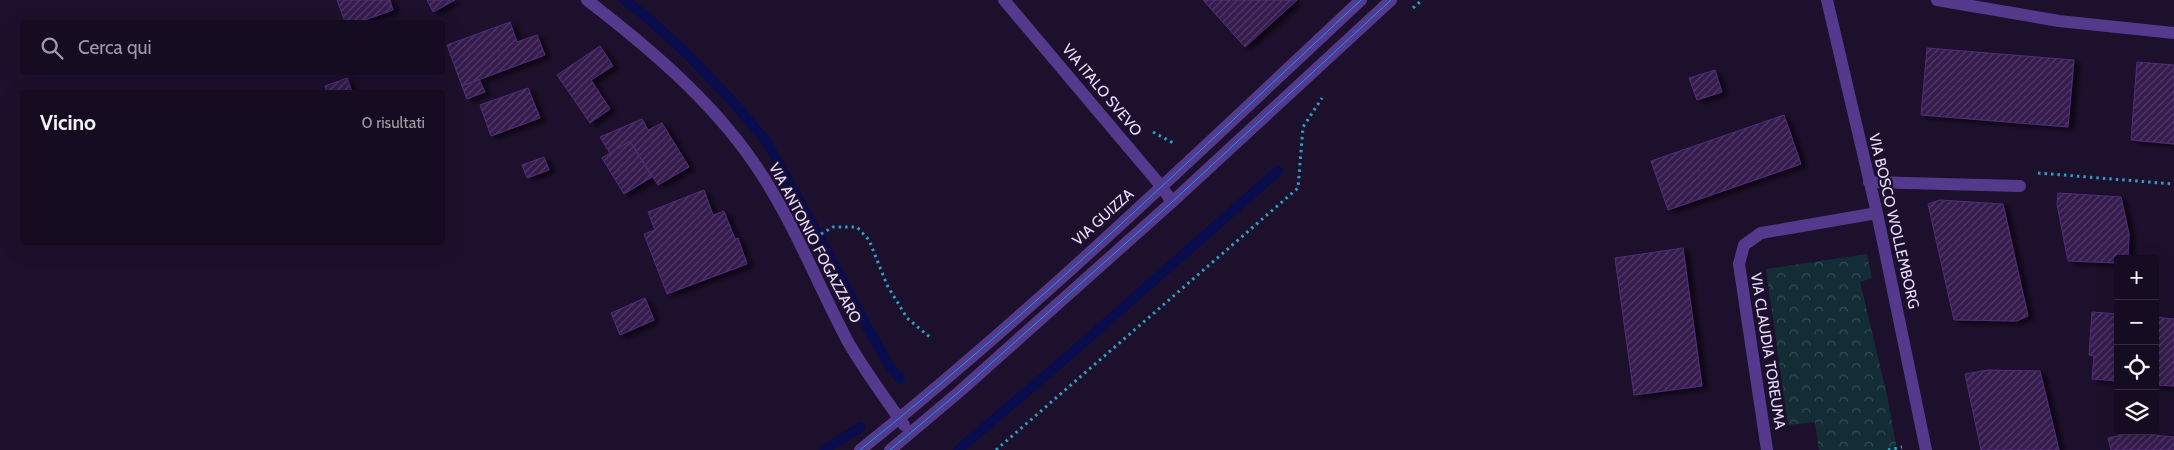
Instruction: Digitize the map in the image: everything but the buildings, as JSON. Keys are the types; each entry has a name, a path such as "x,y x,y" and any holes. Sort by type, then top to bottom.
{"street":[{"name":"VIA ANTONIO FOGAZZARO","path":"587,0 646,48 691,90 734,136 755,164 777,202 848,341 872,380 910,433"},
{"name":"VIA ITALO SVEVO","path":"1004,0 1172,202"},
{"name":"VIA GUIZZA","path":"860,450 1035,300 1361,0"},
{"path":"890,450 966,386 1172,202 1391,0"},
{"name":"VIA BOSCO WOLLEMBORG","path":"1827,0 1877,213 1926,450"},
{"path":"1936,0 2059,21 2174,33"},
{"path":"1869,182 2015,186"},
{"name":"VIA CLAUDIA TOREUMA","path":"1767,450 1738,264 1744,245 1761,233 1877,213"}],"path":[{"path":"1408,13 1422,0"},
{"path":"996,450 1298,188 1303,127 1324,94"},
{"path":"2015,186 2012,172 2174,184"},
{"path":"833,227 857,227 869,240 887,285 907,318 932,339"}],"green space":[{"path":"1867,254 1872,278 1860,282 1887,395 1897,450 1819,450 1815,422 1788,425 1766,269"}],"waterway":[{"path":"624,0 647,17 688,55 733,102 766,141 871,334 889,365 900,379"},
{"path":"958,450 1059,364 1278,171"},
{"path":"824,450 861,427"}],"tram line":[{"path":"860,450 989,342 1115,230 1361,0"},
{"path":"890,450 959,392 1172,202 1391,0"}]}
